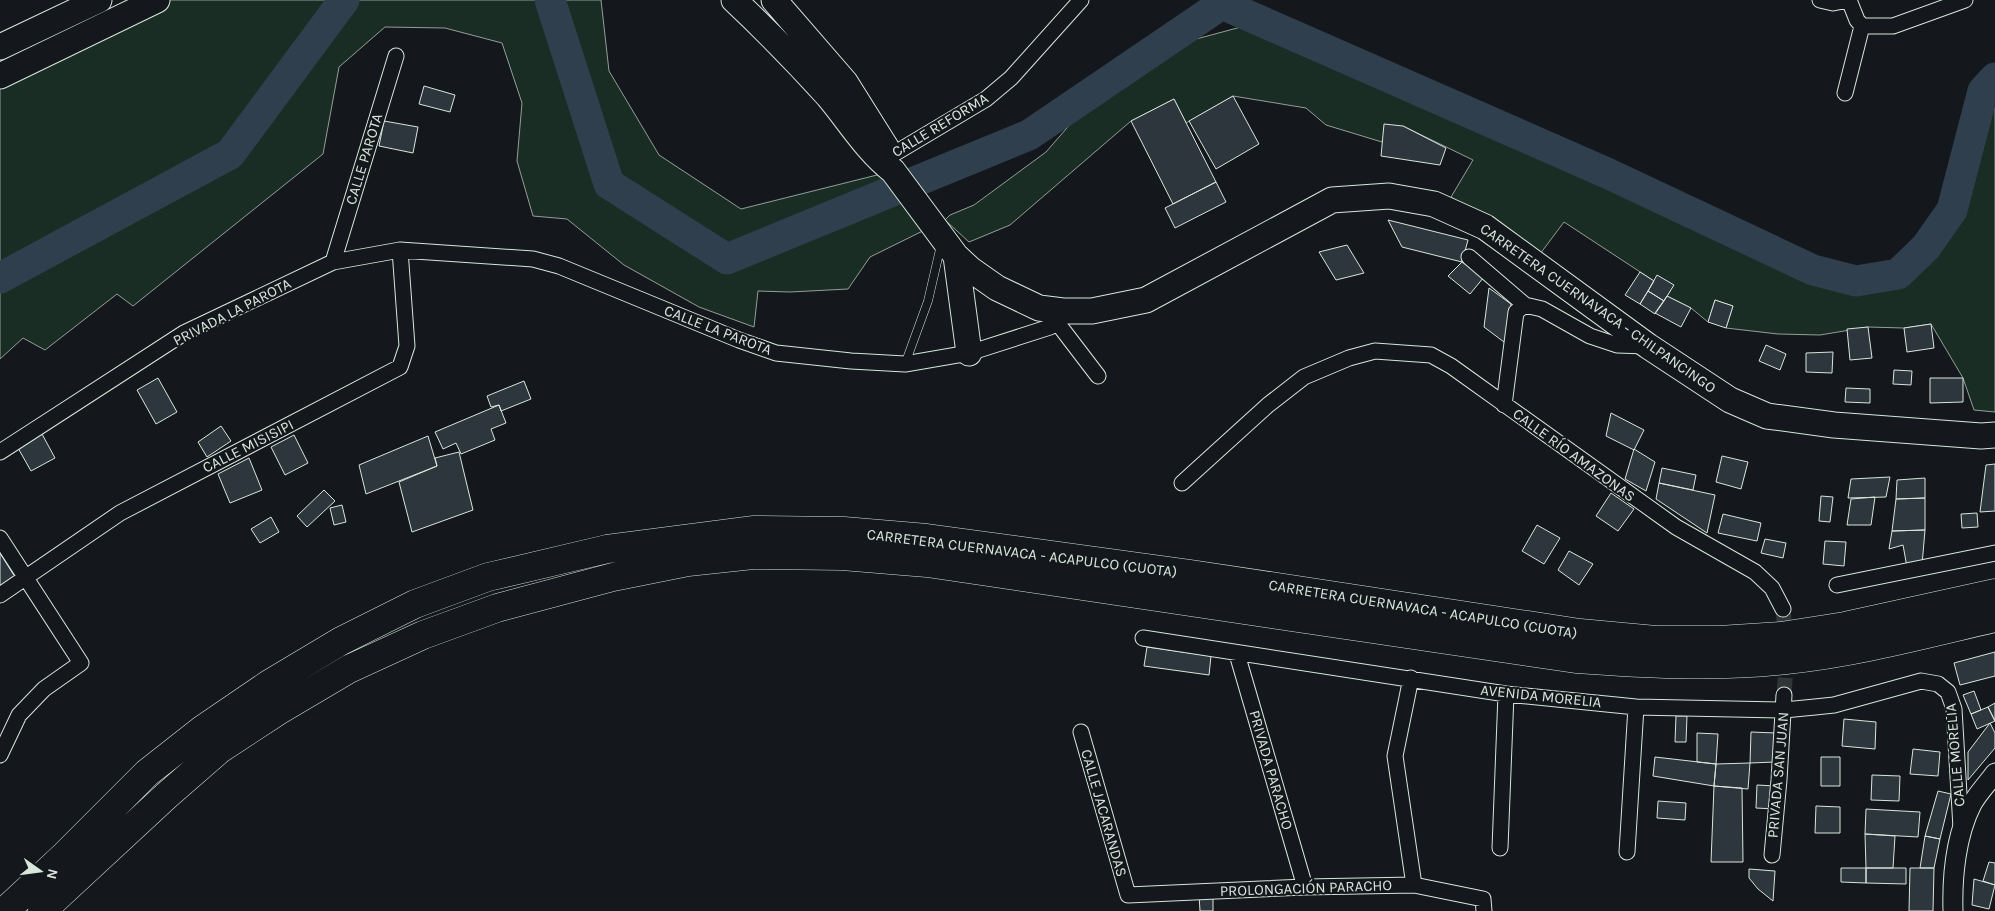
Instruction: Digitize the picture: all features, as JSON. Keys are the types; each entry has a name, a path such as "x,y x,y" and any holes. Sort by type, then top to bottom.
{"highway":[{"name":"CARRETERA CUERNAVACA - ACAPULCO (CUOTA)","path":"5,911 65,855 147,773 203,728 269,684 341,641 415,604 488,577 607,549 754,530 844,531 927,538 1190,574 1580,632 1656,640 1719,640 1781,636 1845,626 1995,593"},
{"name":"CARRETERA CUERNAVACA - ACAPULCO (CUOTA)","path":"42,911 166,796 220,749 349,668 423,635 497,608 613,577 688,562 753,555 842,556 927,563 1576,659 1654,665 1722,665 1785,660 1852,651 1995,618"}],"main road":[{"path":"0,47 99,0"},
{"path":"0,76 157,0"},
{"path":"734,0 766,30 891,167"},
{"path":"774,0 845,82 891,167"},
{"name":"CARRETERA CUERNAVACA - CHILPANCINGO","path":"891,167 944,241 970,269 997,288 1060,316 1146,300 1332,200 1389,196 1434,204 1485,227 1648,346 1730,400 1767,416 1834,425 1981,436 1995,435"},
{"path":"944,241 969,353"}],"street":[{"name":"CALLE REFORMA","path":"891,167 986,99 1011,78 1081,0"},
{"path":"1820,0 1833,3 1849,0 1857,20 1862,26"},
{"path":"1862,26 1893,26 1966,0"},
{"path":"1845,93 1862,26"},
{"name":"CALLE PAROTA","path":"333,262 396,56"},
{"name":"PRIVADA LA PAROTA","path":"0,452 184,333 333,262 400,250"},
{"name":"CALLE LA PAROTA","path":"400,250 533,259 559,266 739,340 776,353 851,361 905,364 969,353 1050,327 1060,316"},
{"name":"CALLE MISISIPI","path":"0,595 120,513 400,367 407,346 400,250"},
{"path":"1469,257 1525,305 1542,309 1590,336 1617,345 1648,346"},
{"name":"CALLE RÍO AMAZONAS","path":"1525,305 1516,312 1504,404 1676,527 1755,572 1772,588 1783,609"},
{"path":"1060,316 1098,376"},
{"path":"1182,483 1268,405 1304,377 1349,358 1374,351 1431,355 1451,366 1504,404"},
{"path":"0,538 81,663 44,689 19,716 0,755"},
{"path":"1837,585 1995,553"},
{"name":"AVENIDA MORELIA","path":"1143,638 1506,694 1636,707 1784,702 1834,705 1921,681 1938,684"},
{"name":"PRIVADA PARACHO","path":"1237,654 1305,887"},
{"path":"1411,678 1395,756 1414,885"},
{"name":"CALLE MORELIA","path":"1938,684 1948,692 1954,709 1962,831"},
{"path":"1500,848 1506,694"},
{"name":"PRIVADA SAN JUAN","path":"1772,855 1784,702"},
{"path":"1627,852 1636,707"},
{"name":"CALLE JACARANDAS","path":"1081,732 1128,895"},
{"path":"1953,911 1953,886 1962,831 1972,804 1995,773"},
{"name":"PROLONGACIÓN PARACHO","path":"1128,895 1305,887 1414,885 1483,905"}],"lane":[{"path":"905,364 928,301 944,241"}],"green space":[{"path":"157,0 601,0 609,71 659,155 741,209 893,171 945,220 870,257 848,289 790,292 758,291 754,327 699,307 624,265 567,219 533,216 517,161 522,103 502,43 445,28 385,27 339,67 323,154 133,306 117,294 45,350 23,338 0,359 0,76"},
{"path":"1252,24 1321,38 1581,174 1662,207 1797,272 1835,279 1871,276 1895,271 1921,258 1940,235 1958,195 1967,149 1984,99 1995,82 1995,412 1974,410 1963,378 1931,324 1904,328 1868,327 1820,335 1778,334 1726,328 1733,306 1715,300 1708,322 1691,308 1667,296 1673,286 1654,281 1564,222 1540,254 1451,197 1473,160 1403,126 1382,142 1326,125 1306,108 1233,96 1186,123 1174,99 1131,121 1010,225 969,242 945,220 950,215 974,205 1046,152 1100,90 1174,45"}],"building":[{"path":"424,86 455,95 450,112 419,104"},
{"path":"1233,96 1259,144 1216,169 1189,121"},
{"path":"1174,99 1216,182 1173,204 1131,121"},
{"path":"384,121 418,127 413,153 379,146"},
{"path":"1384,124 1403,126 1446,148 1440,165 1381,156"},
{"path":"1216,182 1226,202 1175,228 1165,208"},
{"path":"1388,220 1468,240 1462,262 1402,247"},
{"path":"1347,245 1364,273 1336,280 1319,252"},
{"path":"1462,262 1484,277 1470,294 1448,276"},
{"path":"1640,272 1654,281 1640,304 1625,295"},
{"path":"1657,275 1674,285 1664,301 1648,291"},
{"path":"1489,288 1511,304 1508,345 1484,327"},
{"path":"1648,291 1664,301 1655,314 1640,304"},
{"path":"1667,296 1691,308 1681,327 1655,313"},
{"path":"1715,300 1733,306 1726,328 1708,322"},
{"path":"1931,324 1934,348 1907,352 1904,328"},
{"path":"1868,327 1872,358 1850,360 1847,329"},
{"path":"1766,345 1786,354 1780,370 1759,361"},
{"path":"1833,352 1832,373 1806,372 1806,353"},
{"path":"1894,370 1912,371 1911,385 1893,384"},
{"path":"158,378 177,412 156,424 137,390"},
{"path":"1930,378 1963,378 1963,402 1930,403"},
{"path":"524,381 531,399 501,411 499,405 491,407 487,396"},
{"path":"1846,388 1870,389 1870,403 1845,402"},
{"path":"499,405 506,423 491,429 495,440 461,454 456,443 443,449 435,432"},
{"path":"1611,413 1644,430 1634,450 1606,436"},
{"path":"221,426 231,441 207,457 198,442"},
{"path":"42,434 55,458 31,471 18,448"},
{"path":"294,435 308,463 285,475 271,447"},
{"path":"428,436 437,466 366,494 359,465"},
{"path":"1634,449 1655,462 1646,491 1625,479"},
{"path":"459,452 473,510 412,532 399,482 437,466 435,458"},
{"path":"1722,456 1748,462 1741,489 1716,482"},
{"path":"249,458 262,490 230,503 218,474"},
{"path":"1995,464 1995,511 1980,512 1986,465"},
{"path":"1662,468 1696,475 1693,490 1659,483"},
{"path":"1890,477 1886,497 1848,498 1851,479"},
{"path":"1925,478 1925,498 1896,499 1897,480"},
{"path":"1659,483 1715,495 1707,533 1656,499"},
{"path":"324,490 335,501 307,527 297,516"},
{"path":"1611,493 1634,509 1618,531 1596,516"},
{"path":"1821,496 1833,497 1830,522 1819,521"},
{"path":"1875,497 1871,525 1847,525 1851,499"},
{"path":"1925,498 1925,530 1892,531 1896,499"},
{"path":"342,505 346,522 334,525 330,508"},
{"path":"1977,513 1978,527 1962,528 1961,514"},
{"path":"1723,514 1761,523 1757,541 1718,533"},
{"path":"271,517 279,532 260,543 251,529"},
{"path":"1537,525 1560,538 1544,564 1522,551"},
{"path":"1925,530 1922,565 1907,567 1903,545 1889,549 1892,531"},
{"path":"1765,539 1786,543 1783,558 1761,553"},
{"path":"1825,541 1846,542 1844,566 1823,564"},
{"path":"1569,551 1593,564 1579,585 1558,570"},
{"path":"0,553 15,577 0,587"},
{"path":"1147,647 1211,656 1209,675 1144,666"},
{"path":"1995,652 1995,676 1960,685 1954,663"},
{"path":"1974,691 1981,710 1971,714 1963,695"},
{"path":"1995,703 1995,721 1988,707"},
{"path":"1988,707 1995,721 1977,729 1971,714"},
{"path":"1676,716 1687,716 1686,742 1675,742"},
{"path":"1844,719 1876,722 1875,749 1842,746"},
{"path":"1990,723 1995,733 1995,748 1968,780 1968,752"},
{"path":"1751,732 1776,733 1775,762 1750,763"},
{"path":"1697,733 1718,734 1716,764 1697,762"},
{"path":"1913,749 1940,752 1938,776 1910,774"},
{"path":"1655,757 1716,764 1714,786 1653,776"},
{"path":"1821,757 1840,757 1840,786 1821,786"},
{"path":"1750,763 1748,789 1714,786 1716,764"},
{"path":"1872,775 1900,776 1899,801 1871,800"},
{"path":"1757,785 1775,786 1774,809 1756,808"},
{"path":"1714,786 1742,788 1743,862 1711,862"},
{"path":"1938,791 1951,794 1940,839 1925,836"},
{"path":"1658,801 1686,803 1685,820 1657,818"},
{"path":"1816,806 1840,807 1840,833 1815,833"},
{"path":"1866,809 1920,812 1918,837 1865,834"},
{"path":"1865,834 1895,836 1893,868 1866,868"},
{"path":"1925,836 1940,839 1934,868 1920,868"},
{"path":"1989,862 1995,863 1995,885 1983,881"},
{"path":"1841,868 1866,868 1866,883 1841,882"},
{"path":"1866,868 1906,868 1906,884 1866,883"},
{"path":"1910,868 1934,868 1933,911 1909,911"},
{"path":"1749,869 1775,871 1773,901 1758,889 1749,878"},
{"path":"1974,879 1995,885 1989,909 1972,905"},
{"path":"1199,895 1213,895 1213,911 1200,911"}],"waterway":[{"path":"0,278 230,154 344,0"},
{"path":"550,0 609,184 727,259 1029,135 1222,4 1609,174 1813,270 1856,281 1898,274 1926,247 1952,210 1983,91 1995,78"}],"tunnel":[{"path":"1783,609 1787,653 1784,695"}]}
